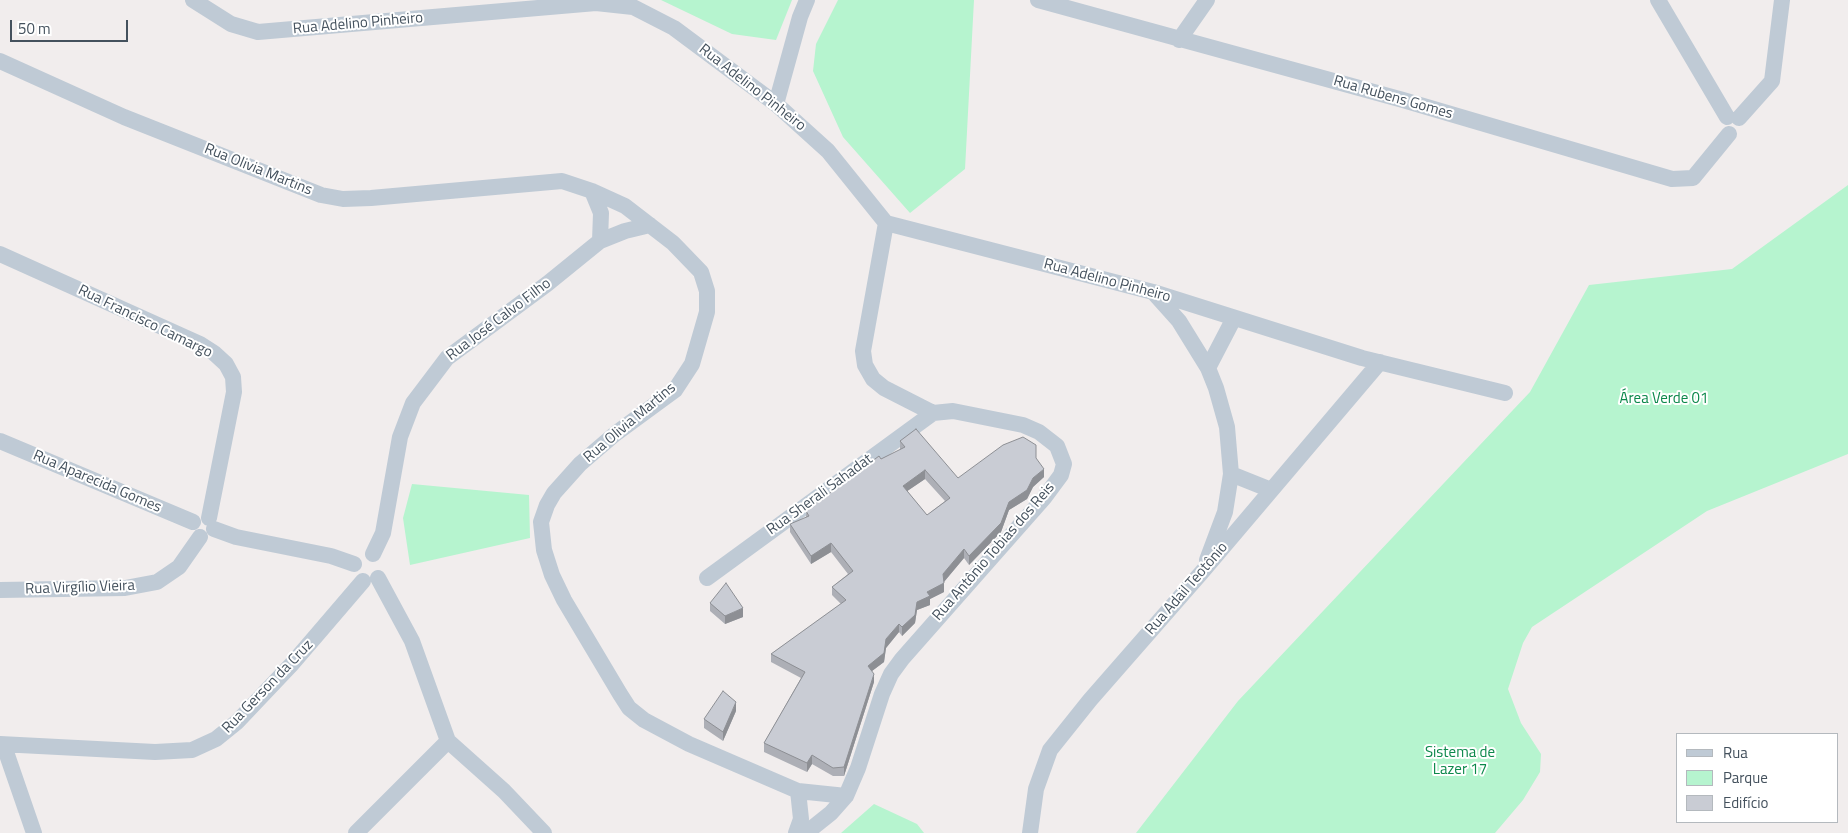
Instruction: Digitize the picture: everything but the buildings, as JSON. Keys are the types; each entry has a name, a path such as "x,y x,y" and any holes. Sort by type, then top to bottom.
{"street":[{"name":"Rua Adelino Pinheiro","path":"193,0 231,24 258,32 596,3 633,8 674,28 776,104 828,151 886,223 1153,292 1380,362 1505,393"},
{"path":"776,104 800,17 807,0"},
{"name":"Rua Rubens Gomes","path":"1038,0 1403,100 1672,179 1693,178 1729,134 1723,128 1723,122 1733,117"},
{"path":"1179,40 1207,0"},
{"path":"1658,0 1733,117 1772,81 1782,0"},
{"name":"Rua Olivia Martins","path":"0,61 124,117 321,195 342,199 371,198 562,181 592,190 625,206 688,257 701,272 707,291 707,312 692,364 675,390 615,434 580,464 554,493 547,505 542,522 544,550 552,575 564,600 629,708 667,734 798,791 846,796"},
{"path":"592,190 601,213 600,241"},
{"path":"886,223 880,264 864,336 862,351 865,365 873,379 884,388 933,413"},
{"name":"Rua José Calvo Filho","path":"373,554 383,533 400,437 413,403 447,358 548,284 600,241 625,231 650,225"},
{"name":"Rua Francisco Camargo","path":"0,254 200,344 226,364 233,377 234,392 204,527"},
{"path":"1153,292 1179,321 1208,368 1227,427 1231,474 1225,512 1202,572"},
{"path":"1208,368 1234,318"},
{"name":"Rua Adail Teotônio","path":"1030,833 1036,789 1050,750 1090,700 1202,572 1380,362"},
{"name":"Rua Antônio Tobias dos Reis","path":"806,833 831,813 846,796 858,768 882,694 891,674 1062,475 1064,464 1057,446 1040,432 1023,425 952,410 933,413"},
{"name":"Rua Sherali Sahadat","path":"707,578 933,413"},
{"name":"Rua Aparecida Gomes","path":"0,441 204,527 236,537 331,556 354,564"},
{"path":"1231,474 1271,490"},
{"name":"Rua Virgílio Vieira","path":"0,590 125,588 157,582 179,567 204,527"},
{"path":"370,579 382,565 373,554 361,555 354,564 355,574 370,579 412,641 429,682 448,741 504,791 544,833"},
{"name":"Rua Gerson da Cruz","path":"2,745 155,752 192,750 216,739 237,722 370,579"},
{"path":"356,833 448,741"},
{"path":"2,745 34,833"},
{"path":"796,833 801,819 798,791"}],"green space":[{"path":"661,0 792,0 776,40 732,34"},
{"path":"838,0 974,0 965,169 910,213 843,137 813,71 816,44"},
{"name":"Área Verde 01","path":"1848,185 1848,454 1707,511 1532,627 1523,643 1508,689 1521,723 1541,754 1540,772 1523,800 1495,833 1136,833 1238,701 1530,392 1589,285 1732,269"},
{"path":"412,484 529,495 530,538 410,565 403,518"},
{"path":"874,804 917,824 924,833 841,833"}],"park label":[{"name":"Sistema de Lazer 17","path":"1460,762"}]}
